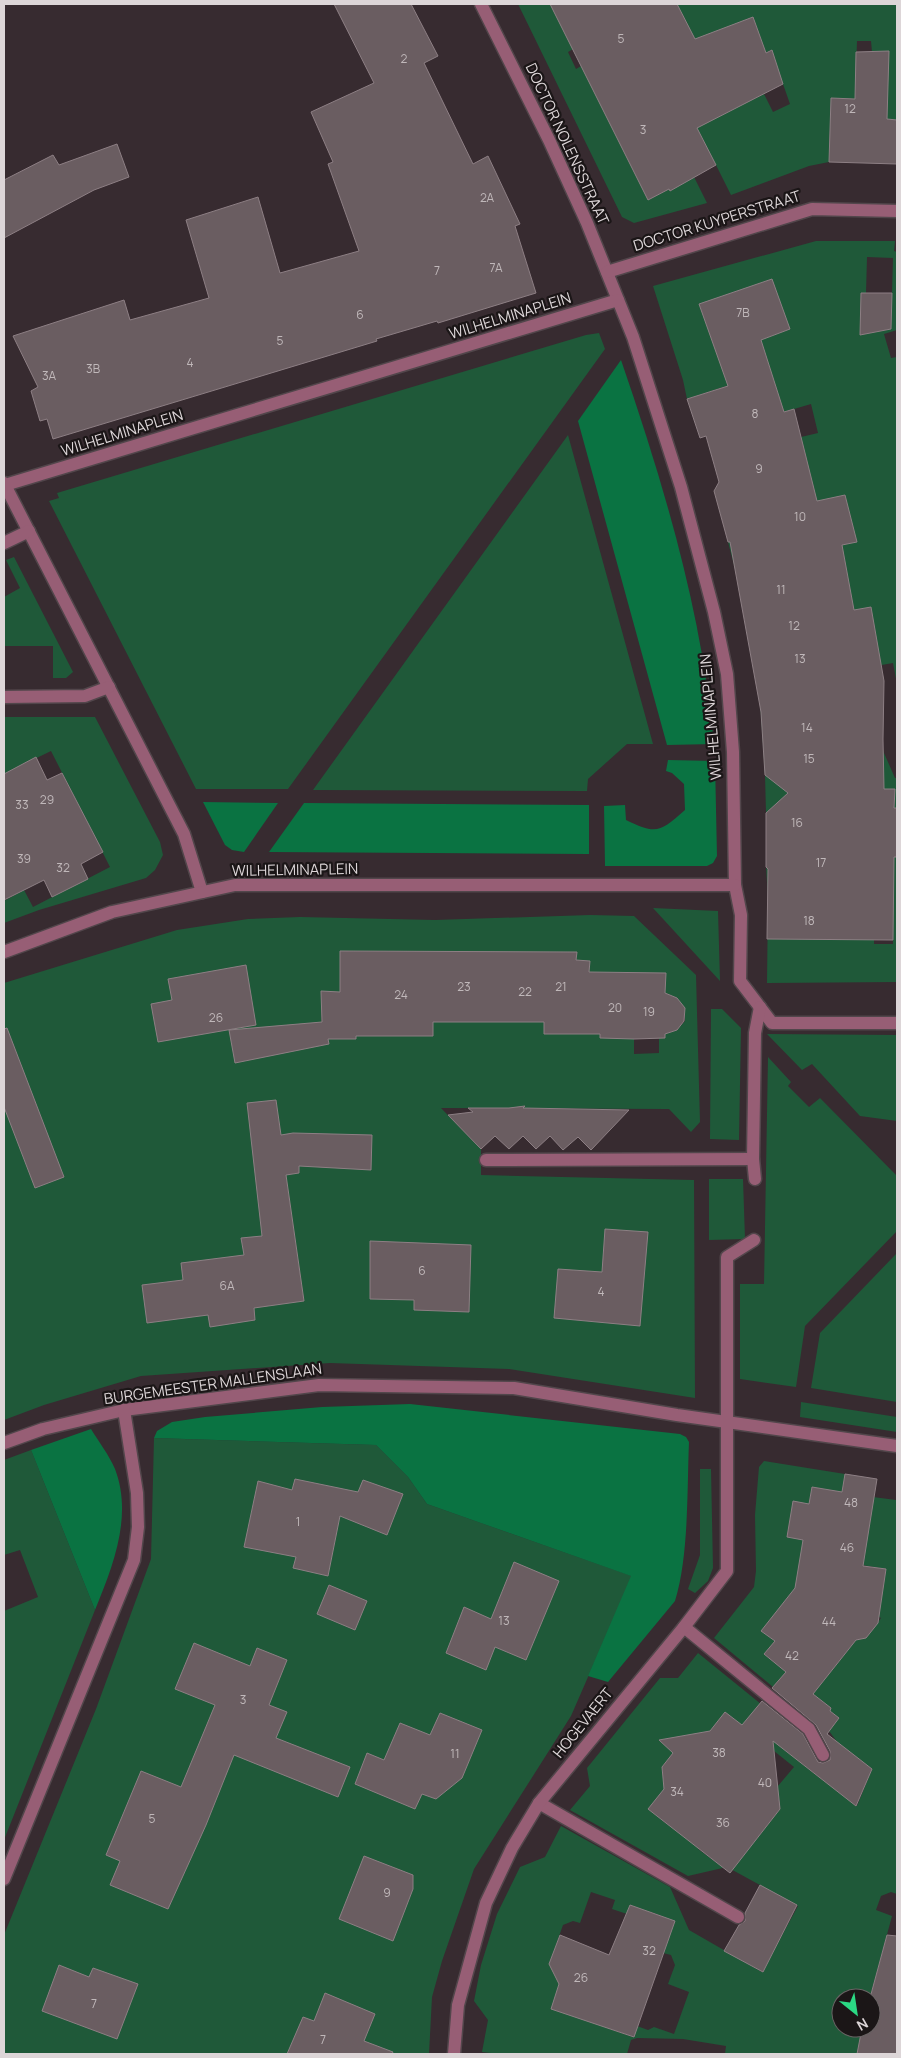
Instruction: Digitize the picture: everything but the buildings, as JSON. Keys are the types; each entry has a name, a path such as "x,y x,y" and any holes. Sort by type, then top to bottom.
{"street":[{"name":"DOCTOR NOLENSSTRAAT","path":"481,4 549,140 618,300"},
{"name":"DOCTOR KUYPERSTRAAT","path":"607,272 812,209 897,211"},
{"name":"WILHELMINAPLEIN","path":"735,885 235,885 202,892 184,834 4,484 618,300 633,338 680,487 714,612 727,674 733,752 735,885 741,916 740,981 772,1022 897,1023"},
{"path":"4,543 28,531"},
{"path":"4,697 86,696 109,686"},
{"path":"4,952 112,912 202,892"},
{"path":"755,1179 753,1159 755,1033 760,1006"},
{"path":"486,1160 753,1159"},
{"name":"HOGEVAERT","path":"454,2054 458,2005 486,1903 512,1848 539,1803 684,1627 727,1571 727,1257 754,1240"},
{"name":"BURGEMEESTER MALLENSLAAN","path":"4,1444 43,1429 124,1410 319,1385 514,1388 897,1446"},
{"path":"4,1879 134,1560 138,1527 137,1493 124,1410"},
{"path":"684,1627 809,1729 823,1755"},
{"path":"539,1803 738,1917"}],"green space":[{"path":"518,4 626,4 603,15 573,49 568,52 576,69 669,15 664,4 897,4 897,120 887,119 871,41 857,41 855,99 831,98 829,162 809,166 731,195 714,161 609,121 648,200 669,189 670,191 674,189 673,187 694,177 707,203 634,223 622,217","holes":["753,18 761,39 723,54","771,50 790,104 773,112 764,94 752,100 736,68"]},
{"path":"816,241 895,241 894,251 897,252 897,330 884,334 891,358 897,357 897,684 893,663 848,671 895,778 897,778 897,808 894,808 895,790 882,789 894,857 897,857 897,982 767,983 768,898 766,867 768,870 791,811 768,811 766,813 760,701 824,616 737,576 728,542 768,532 842,545 856,542 845,495 801,506 764,482 809,470 801,437 818,433 811,404 784,412 736,383 687,399 683,380 653,286","holes":["867,257 893,258 891,329 860,335 861,293 866,293","893,890 893,944 874,944 874,891"]},
{"path":"599,333 605,349 288,789 196,789 49,501 59,498 57,493 586,335"},
{"path":"621,360 652,454 691,597 708,695 714,744 667,745 578,421"},
{"path":"568,435 653,744 627,744 588,779 587,791 313,790"},
{"path":"14,557 73,672 66,678 53,678 53,646 4,646 4,597 20,588 6,560"},
{"path":"4,717 95,717 160,842 163,855 155,870 146,878 39,910 4,923 4,901 24,890 33,907 110,867 51,751 4,774"},
{"path":"668,760 715,761 717,856 713,863 707,866 605,866 604,806 625,805 626,820 652,829 664,827 685,810 684,784 672,773 666,771"},
{"path":"203,802 278,803 244,852 232,850 225,845"},
{"path":"304,803 589,805 589,854 269,852"},
{"path":"653,908 718,911 720,981"},
{"path":"590,915 634,916 696,975 700,1122 691,1132 669,1109 441,1108 481,1149 481,1175 694,1180 695,1398 509,1369 330,1363 141,1376 44,1405 4,1420 4,983 177,930 248,919 300,917 435,920","holes":["341,951 577,953 576,960 589,961 589,979 665,973 665,993 677,998 684,1008 685,1021 677,1030 665,1034 665,1038 659,1038 659,1053 634,1054 634,1038 600,1038 601,1029 573,1034 544,1034 544,1018 433,1022 356,1021 356,1039 322,1039 321,992 340,992"]},
{"path":"711,1009 722,1009 741,1028 739,1140 710,1139"},
{"path":"767,1034 897,1035 897,1121 860,1116 812,1064 802,1070"},
{"path":"768,1057 791,1082 788,1086 809,1107 820,1098 897,1176 897,1231 805,1326 796,1387 740,1379 740,1284 764,1284"},
{"path":"709,1179 743,1179 745,1239 709,1240"},
{"path":"897,1253 897,1402 811,1388 820,1333"},
{"path":"801,1402 897,1417 897,1432 800,1417"},
{"path":"410,1404 680,1434 686,1437 689,1442 685,1544 680,1583 675,1601 608,1682 588,1676 631,1576 427,1504 408,1477 376,1445 154,1438 157,1431 172,1422 205,1417 322,1407"},
{"path":"91,1429 115,1469 122,1505 119,1541 95,1610 31,1450"},
{"path":"154,1438 376,1445 408,1477 427,1504 632,1576 571,1716 474,1869 442,1961 432,1997 429,2054 4,2054 4,1935 96,1709 151,1559"},
{"path":"31,1450 95,1610 4,1840 4,1611 38,1597 20,1550 4,1555 4,1460"},
{"path":"764,1461 845,1474 842,1492 812,1487 809,1504 793,1502 787,1536 803,1540 883,1589 886,1569 862,1565 873,1497 896,1500 897,1494 897,1894 891,1892 881,1896 876,1910 892,1916 873,1988 831,1988 831,2038 860,2038 857,2054 725,2054 726,2046 683,2039 637,2038 631,2040 627,2054 499,2054 482,2052 488,2020 474,2001 481,1965 497,1914 520,1867 545,1857 561,1826 670,1887 689,1930 762,1972 798,1906 727,1867 688,1876 570,1810 590,1786 587,1768 660,1678 678,1678 698,1653 782,1721 802,1764 857,1806 872,1769 838,1743 829,1731 839,1718 830,1711 831,1708 813,1694 856,1640 866,1638 881,1618 844,1597 762,1631 775,1641 764,1654 786,1672 773,1687 714,1638 754,1587 756,1571 755,1515 759,1467","holes":["687,1735 774,1751 794,1767 772,1793 779,1798 780,1809 755,1841 738,1837 717,1863 698,1849 703,1841 674,1818 668,1825 649,1809 669,1783 663,1778 662,1767","591,1892 615,1900 612,1909 630,1915 651,1912 674,1921 663,1953 671,1955 675,1965 668,1984 689,1992 674,2034 654,2027 648,2030 637,2026 633,2037 610,2029 612,2020 562,1976 556,1945 563,1925 573,1921 580,1923"]},
{"path":"700,1469 711,1469 713,1568 708,1581 695,1593 688,1589 700,1555"}]}
